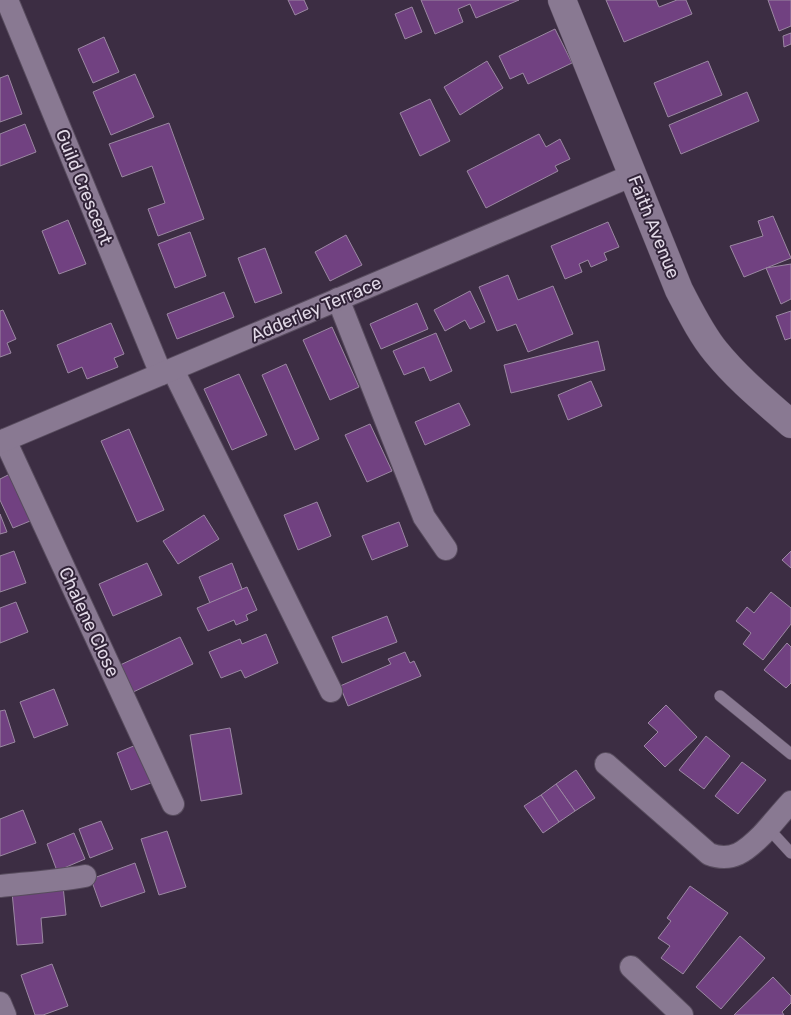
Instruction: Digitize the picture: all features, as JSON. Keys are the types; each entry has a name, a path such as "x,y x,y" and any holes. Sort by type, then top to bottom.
{"street":[{"name":"Guild Crescent","path":"7,0 167,372 331,691"},
{"name":"Faith Avenue","path":"562,0 679,290 689,310 711,345 728,367 791,424"},
{"name":"Adderley Terrace","path":"2,441 633,175"},
{"path":"338,299 424,517 446,549"},
{"name":"Chalene Close","path":"2,441 173,804"},
{"path":"606,764 709,854 717,857 737,854 748,849 791,802"},
{"path":"0,886 85,876"},
{"path":"631,967 682,1015"},
{"path":"0,1004 5,1015"}],"lane":[{"path":"720,696 791,754"},
{"path":"768,828 791,853"}],"building":[{"path":"288,0 304,0 308,9 295,15"},
{"path":"421,0 519,0 476,18 470,4 458,9 463,22 435,34"},
{"path":"606,0 656,0 659,7 677,0 686,0 692,14 624,42"},
{"path":"768,0 791,0 791,26 779,31"},
{"path":"412,7 422,32 405,39 395,14"},
{"path":"555,29 572,63 528,84 523,73 510,79 499,56"},
{"path":"791,33 791,44 784,47 783,36"},
{"path":"104,37 119,72 93,83 78,49"},
{"path":"487,61 503,88 460,115 444,87"},
{"path":"708,61 722,95 668,117 654,83"},
{"path":"135,74 154,117 111,135 93,92"},
{"path":"8,75 22,114 0,122 0,78"},
{"path":"747,92 759,121 681,154 669,125"},
{"path":"430,99 450,141 420,156 400,113"},
{"path":"169,123 204,219 158,236 148,209 165,203 152,166 122,177 109,144"},
{"path":"25,124 36,152 0,166 0,134"},
{"path":"539,134 546,147 560,139 570,159 555,166 558,171 486,208 467,171"},
{"path":"773,216 791,258 744,277 730,246 763,236 758,221"},
{"path":"68,220 86,264 59,274 42,231"},
{"path":"608,222 619,247 604,253 607,260 591,267 588,260 579,264 582,272 565,279 551,246"},
{"path":"190,232 206,276 175,288 158,244"},
{"path":"346,235 362,265 330,281 315,252"},
{"path":"265,248 282,293 255,303 238,258"},
{"path":"791,264 791,299 781,304 766,268"},
{"path":"508,275 518,300 553,286 573,334 528,352 516,324 497,331 479,287"},
{"path":"470,291 485,322 470,329 465,320 445,331 434,310"},
{"path":"224,292 234,317 177,339 167,314"},
{"path":"417,303 428,329 381,349 370,324"},
{"path":"3,310 16,339 7,343 11,353 0,357 0,311"},
{"path":"791,311 791,338 785,340 776,316"},
{"path":"111,323 124,354 114,358 118,367 87,379 82,367 68,373 57,345"},
{"path":"332,327 359,387 330,400 303,340"},
{"path":"436,333 452,371 430,381 424,367 404,375 393,351"},
{"path":"598,341 605,370 511,393 504,365"},
{"path":"286,364 319,439 295,450 262,375"},
{"path":"239,374 267,435 232,450 204,389"},
{"path":"591,381 602,406 568,420 558,395"},
{"path":"459,403 470,425 425,445 415,422"},
{"path":"370,424 392,471 367,482 345,435"},
{"path":"129,429 164,510 137,522 101,441"},
{"path":"14,472 35,519 13,528 0,500 0,479"},
{"path":"317,502 331,536 298,550 284,515"},
{"path":"0,514 7,532 0,534"},
{"path":"204,515 219,539 178,564 163,541"},
{"path":"399,522 408,546 372,560 362,536"},
{"path":"14,551 26,583 0,592 0,556"},
{"path":"791,551 791,568 782,560"},
{"path":"147,563 162,595 113,616 99,584"},
{"path":"232,563 242,589 210,603 199,577"},
{"path":"247,587 257,610 246,615 248,620 236,625 234,620 208,631 197,608"},
{"path":"771,592 791,608 791,624 763,660 743,644 751,633 736,621 747,607 754,613"},
{"path":"16,602 28,632 0,643 0,608"},
{"path":"387,616 397,642 342,663 332,637"},
{"path":"266,634 278,663 245,678 241,670 221,678 209,652 240,639 242,644"},
{"path":"180,637 193,664 131,693 118,666"},
{"path":"787,643 791,647 791,683 786,688 764,670"},
{"path":"405,652 410,663 414,661 421,676 348,706 340,686 391,664 388,659"},
{"path":"54,689 68,725 34,738 20,702"},
{"path":"666,705 697,737 665,767 644,746 658,732 648,723"},
{"path":"5,710 15,742 0,747 0,711"},
{"path":"230,728 242,794 201,801 190,735"},
{"path":"706,736 730,756 704,789 679,770"},
{"path":"136,745 151,783 131,790 117,753"},
{"path":"742,762 766,780 738,814 715,796"},
{"path":"576,770 595,798 575,811 556,784"},
{"path":"556,784 575,811 559,822 541,795"},
{"path":"541,795 559,822 543,833 524,806"},
{"path":"23,810 36,843 0,856 0,819"},
{"path":"101,821 113,849 90,858 79,829"},
{"path":"167,831 186,887 159,895 141,839"},
{"path":"74,833 85,859 57,871 47,844"},
{"path":"135,863 145,892 101,907 91,879"},
{"path":"63,886 66,915 41,918 43,943 17,945 12,892"},
{"path":"690,886 728,913 683,974 661,958 670,946 658,938 671,921 667,918"},
{"path":"740,936 765,958 721,1009 696,987"},
{"path":"52,964 68,1006 43,1015 35,1015 21,975"},
{"path":"773,977 791,996 791,1003 782,1012 784,1015 734,1015"}]}
